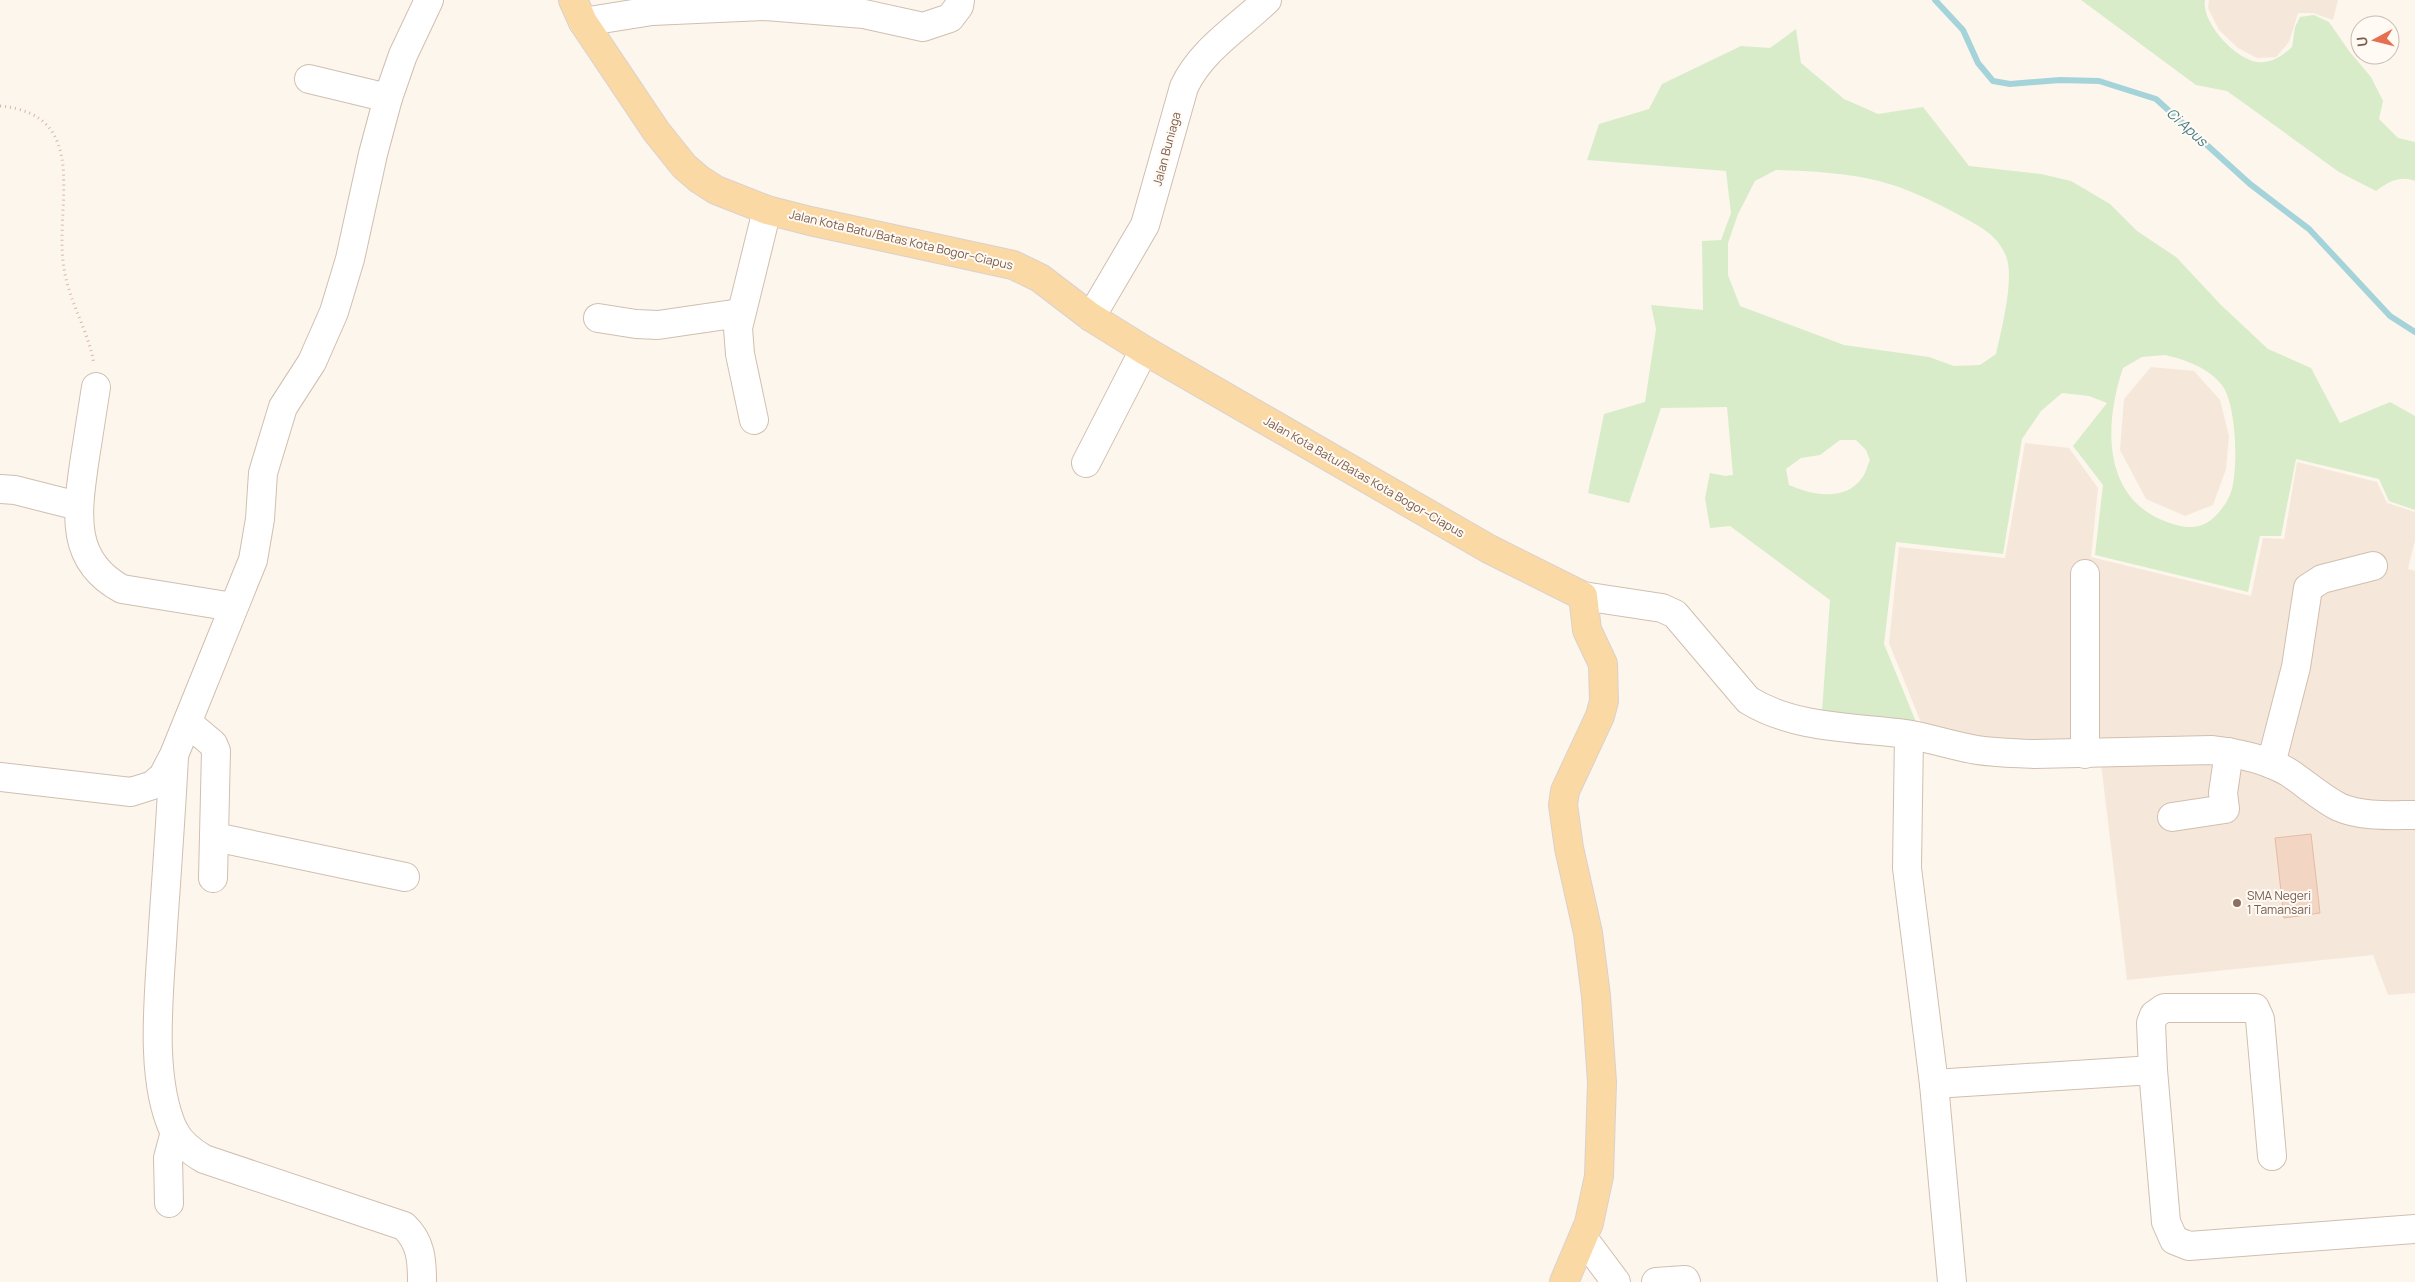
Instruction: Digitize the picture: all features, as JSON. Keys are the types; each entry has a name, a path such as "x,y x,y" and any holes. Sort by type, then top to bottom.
{"main road":[{"name":"Jalan Kota Batu/Batas Kota Bogor–Ciapus","path":"578,11 651,124 684,166 716,190 767,210 856,233 1013,265 1040,278 1090,317 1144,350 1489,549 1583,596"},
{"path":"1564,1282 1589,1223 1599,1176 1602,1082 1596,996 1588,933 1569,848 1563,805 1568,784 1600,716 1604,701 1603,664 1587,630 1583,596"}],"street":[{"path":"0,778 131,792 153,785 163,776 188,723 250,567 257,544 263,473 283,407 323,339 341,289 388,98 403,55 429,0"},
{"path":"578,11 652,11 766,3 864,7 923,27 950,18 959,6 960,0"},
{"name":"Jalan Buniaga","path":"1090,317 1145,225 1184,87 1192,71 1206,54 1267,0"},
{"path":"309,79 388,98"},
{"path":"754,420 738,339 740,313 767,210"},
{"path":"598,318 636,324 658,325 740,313"},
{"path":"1086,463 1144,350"},
{"path":"96,387 78,506 81,538 97,571 107,581 122,588 233,607"},
{"path":"0,489 15,490 78,506"},
{"path":"2271,764 2296,667 2308,588 2322,579 2373,566"},
{"path":"2085,574 2085,754"},
{"path":"1583,596 1662,608 1675,614 1748,700 1764,710 1795,720 1909,735 1976,750 2034,754 2212,750 2228,752 2271,764 2286,771 2339,807 2371,814 2415,814"},
{"path":"188,723 213,744 216,751 213,878"},
{"path":"1909,735 1907,868 1934,1084 1952,1282"},
{"path":"2172,817 2225,809 2223,792 2228,752"},
{"path":"174,755 158,1030 167,1113 175,1132 188,1149 204,1159 404,1226 414,1235 419,1247 422,1264 422,1282"},
{"path":"214,837 405,877"},
{"path":"2272,1156 2260,1019 2254,1008 2164,1008 2154,1015 2152,1023 2153,1070 2166,1222 2174,1240 2189,1246 2415,1229"},
{"path":"1934,1084 2153,1070"},
{"path":"169,1203 168,1158 175,1132"},
{"path":"1583,1238 1616,1282"},
{"path":"1656,1282 1685,1280 1686,1282"}],"path":[{"path":"0,106 36,116 48,124 56,138 62,158 64,177 62,257 64,273 93,357 96,387"}],"shaded area":[{"path":"2209,0 2338,0 2333,20 2313,13 2298,13 2289,42 2276,57 2257,58 2238,48 2219,30 2208,8"},
{"path":"2151,367 2194,371 2220,400 2229,436 2226,469 2213,505 2185,516 2146,499 2120,450 2124,399"},
{"path":"2025,443 2069,448 2098,488 2091,557 2251,596 2263,538 2284,539 2297,462 2377,482 2387,503 2415,512 2415,540 2408,569 2415,571 2415,993 2388,995 2373,955 2127,980 2099,747 1926,735 1889,643 1899,547 2005,558"}],"green space":[{"path":"2081,0 2205,0 2208,19 2221,38 2239,54 2257,62 2272,60 2281,56 2292,47 2295,27 2300,17 2314,15 2329,22 2350,52 2350,65 2361,65 2371,77 2383,101 2379,119 2398,138 2415,142 2415,181 2410,179 2394,180 2376,191 2339,172 2227,91 2196,85"},
{"path":"1796,29 1801,63 1844,99 1878,114 1923,107 1969,166 2041,174 2071,181 2110,204 2137,231 2176,257 2221,305 2268,349 2311,368 2340,423 2390,402 2415,416 2415,510 2389,501 2379,479 2296,459 2281,536 2260,536 2248,592 2095,555 2103,485 2073,446 2107,403 2089,396 2062,393 2041,411 2022,439 2003,554 1896,542 1884,644 1921,734 1822,711 1830,600 1730,526 1710,528 1705,498 1710,473 1725,476 1733,475 1727,407 1661,408 1629,503 1588,493 1604,414 1645,402 1656,329 1651,305 1703,310 1702,241 1721,240 1731,213 1726,171 1587,160 1599,124 1649,109 1662,84 1741,46 1770,48","holes":["1776,170 1841,174 1889,184 1930,200 1987,231 1998,242 2006,256 2009,277 2004,319 1996,354 1980,365 1954,366 1929,357 1844,345 1740,306 1728,275 1728,243 1738,214 1755,181","2165,355 2196,365 2215,378 2226,393 2235,438 2233,485 2230,495 2222,508 2215,517 2202,525 2192,527 2176,525 2162,520 2142,508 2128,493 2118,474 2113,454 2111,433 2117,389 2123,368 2142,357","1840,440 1856,440 1866,450 1870,460 1865,474 1855,486 1847,491 1817,494 1789,485 1786,469 1801,458 1820,455"]}],"building":[{"path":"2311,834 2320,913 2284,918 2275,838"}],"waterway":[{"name":"Ci Apus","path":"1935,0 1963,30 1978,63 1993,81 2010,84 2060,80 2099,81 2156,99 2250,184 2309,229 2390,316 2415,332"}],"place":[{"name":"SMA Negeri 1 Tamansari","path":"2237,903"}]}
